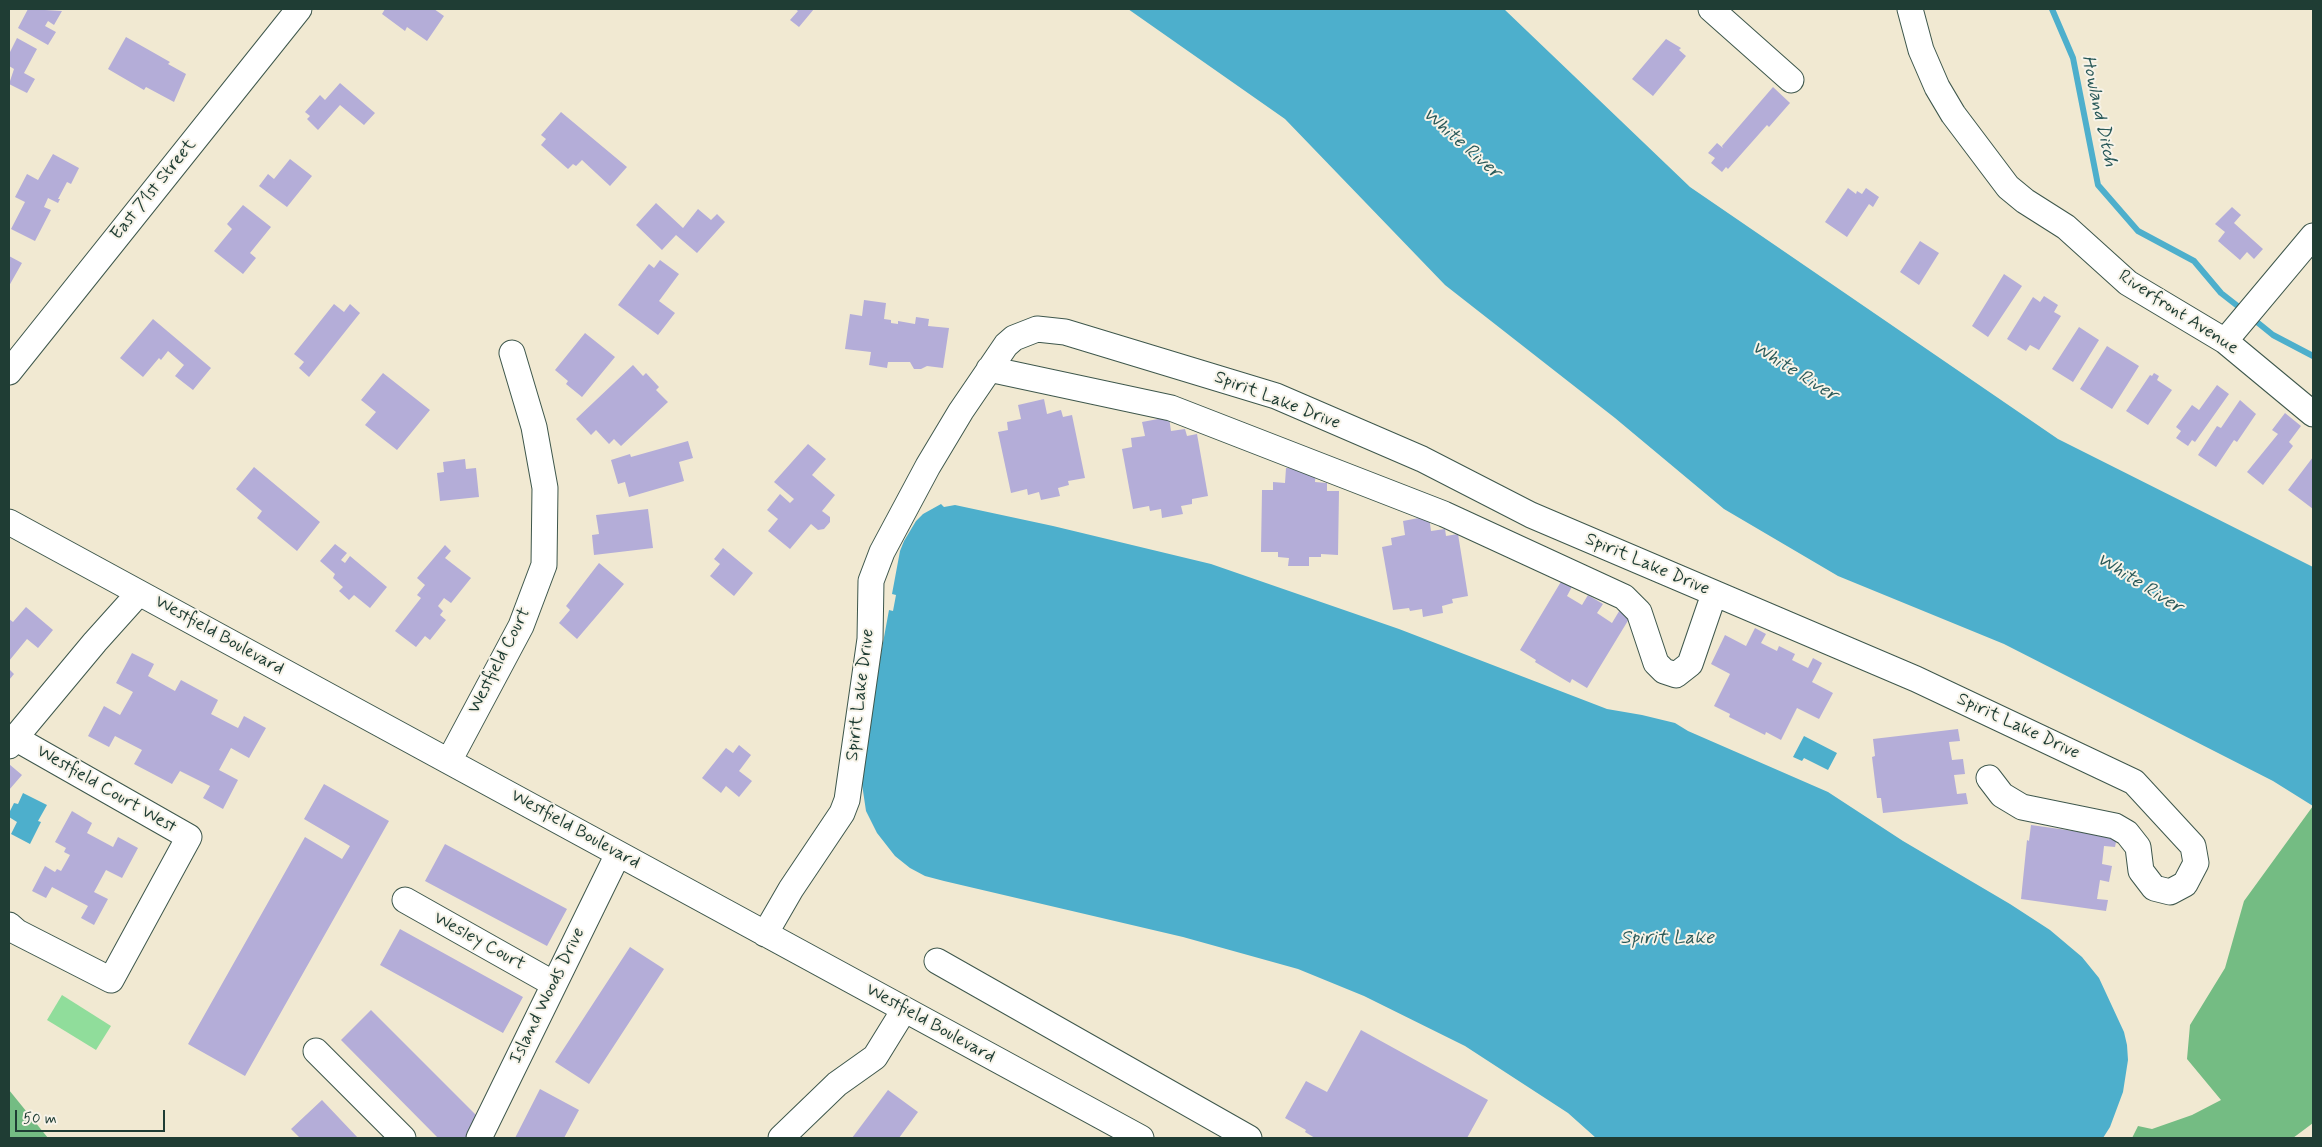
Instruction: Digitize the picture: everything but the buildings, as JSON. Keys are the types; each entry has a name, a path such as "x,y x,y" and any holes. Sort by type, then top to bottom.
{"street":[{"name":"East 71st Street","path":"9,372 299,9"},
{"path":"1711,9 1791,80"},
{"name":"Riverfront Avenue","path":"1910,9 1921,50 1937,87 1953,114 2008,187 2066,227 2122,279 2225,341 2313,414"},
{"path":"2225,341 2313,236"},
{"name":"Spirit Lake Drive","path":"765,934 792,889 842,814 847,800 870,640 870,594 875,566 928,466 1006,345 1024,333 1043,329 1064,332 1183,367 1285,400 1422,459 1531,515 1916,679 2134,782 2193,846 2196,863 2185,884 2170,892 2154,888 2141,871 2138,847 2127,833 2115,826 2022,807 2002,795 1989,778"},
{"name":"Westfield Court","path":"449,761 521,626 544,565 546,488 534,427 512,353"},
{"path":"989,369 1171,408 1444,514 1624,597 1639,612 1656,663 1664,671 1676,675 1690,664 1714,594"},
{"name":"Westfield Boulevard","path":"9,522 1141,1138"},
{"name":"Westfield Court West","path":"9,925 17,932 110,980 189,837 12,742 95,642 139,593"},
{"name":"Island Woods Drive","path":"479,1138 618,854"},
{"name":"Wesley Court","path":"405,900 554,984"},
{"path":"937,962 1249,1138"},
{"path":"781,1138 837,1084 875,1057 904,1010"},
{"path":"316,1052 403,1138"}],"green space":[{"path":"2313,806 2313,1123 2293,1138 2132,1138 2138,1126 2152,1129 2192,1115 2221,1100 2187,1059 2190,1025 2225,968 2244,901"},
{"path":"62,995 111,1026 96,1050 47,1020"},
{"path":"9,1090 48,1138 9,1138"}],"water":[{"name":"White River","path":"1128,9 1504,9 1690,187 2058,439 2313,567 2313,806 2273,781 2004,644 1838,576 1724,509 1615,418 1445,285 1285,119"},
{"name":"Spirit Lake","path":"941,504 944,507 955,505 1053,526 1211,564 1399,629 1607,709 1675,723 1688,731 1828,792 1903,841 2010,904 2050,930 2082,957 2099,978 2124,1032 2127,1045 2128,1060 2123,1092 2110,1127 2103,1138 1596,1138 1568,1113 1465,1046 1364,996 1298,969 1183,937 925,876 910,868 895,856 877,833 866,811 862,784 878,670 889,610 893,611 896,595 892,594 900,551 916,521 923,514"},
{"path":"1804,736 1837,753 1828,770 1804,758 1802,761 1793,757"},
{"path":"23,793 47,805 38,821 41,822 30,844 11,834 17,822 9,817 9,813 14,803 18,804"}],"waterway":[{"name":"Howland Ditch","path":"2052,9 2073,58 2098,185 2138,231 2194,261 2221,293 2244,311"},
{"name":"Howland Ditch","path":"2252,318 2273,335 2313,356"}]}
